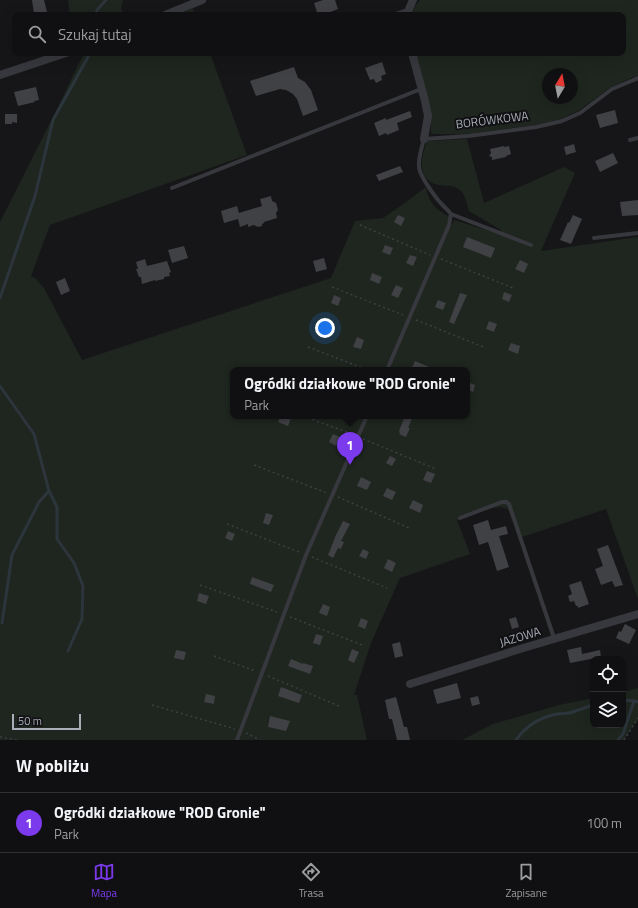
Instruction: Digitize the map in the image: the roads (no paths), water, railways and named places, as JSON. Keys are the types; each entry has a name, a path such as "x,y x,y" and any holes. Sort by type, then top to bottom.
{"street":[{"path":"172,12 202,0"},
{"path":"408,12 413,0"},
{"path":"0,75 57,56"},
{"path":"413,56 428,116 424,139"},
{"name":"JAZOWA","path":"410,684 638,614"}],"lane":[{"name":"BORÓWKOWA","path":"424,139 468,136 536,127 562,121 580,113 612,89 638,78"},
{"path":"172,188 422,89"},
{"path":"630,140 638,138"},
{"path":"424,139 418,168 420,174 439,201 451,214 531,245"},
{"path":"388,367 446,232 451,214"},
{"path":"594,238 638,233"},
{"path":"237,740 306,555 366,419"},
{"path":"460,518 502,502 509,504 555,639"}],"waterway":[{"path":"97,12 106,0"},
{"path":"0,298 35,196 53,120 88,56"},
{"path":"0,386 34,434 49,491 57,507 57,539 74,563 83,586 82,619 68,651"},
{"path":"2,623 12,555 39,502 49,491"},
{"path":"626,700 634,701"},
{"path":"618,740 623,734 634,701 638,702"},
{"path":"516,740 529,726 545,717 571,713 590,706"}],"place":[{"name":"Ogródki działkowe \"ROD Gronie\"","path":"350,465"}]}
